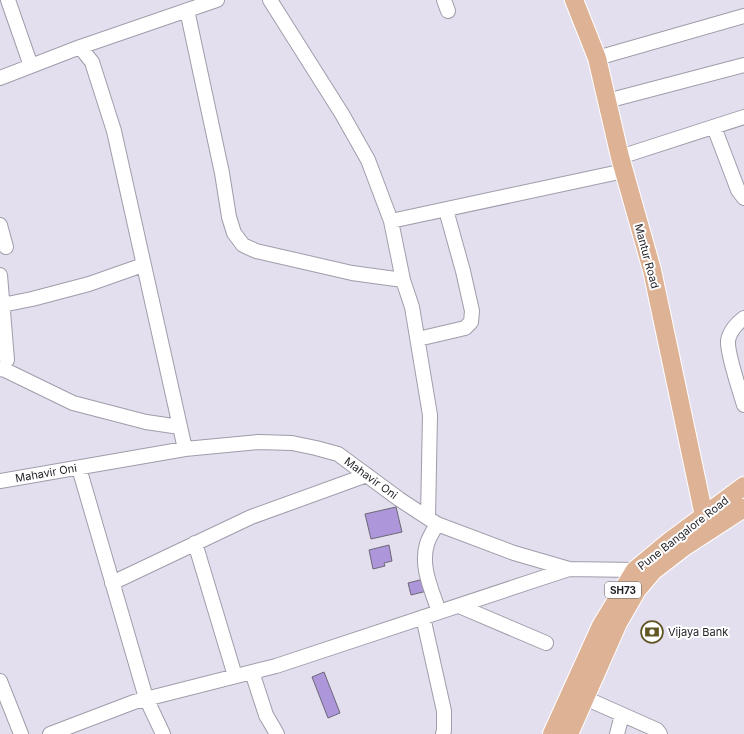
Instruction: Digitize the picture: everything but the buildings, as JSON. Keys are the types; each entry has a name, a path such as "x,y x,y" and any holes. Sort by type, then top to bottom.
{"main road":[{"name":"Mantur Road","path":"574,0 596,58 622,164 652,270 704,516"},
{"name":"Pune Bangalore Road","path":"569,734 585,698 600,626 635,570 670,540 744,486"},
{"name":"Pune Bangalore Road","path":"552,734 593,662 637,590 653,571 684,546 744,508"}],"street":[{"path":"8,0 31,66"},
{"path":"0,78 80,46 217,0"},
{"path":"270,0 342,114 368,160 391,221 403,280 412,307 430,415 432,521 424,559 426,572 439,612"},
{"path":"187,10 222,173 229,217 234,233 243,245 256,251 352,273 403,280"},
{"path":"596,58 744,16"},
{"path":"80,46 92,62 114,132 185,450"},
{"path":"606,101 744,65"},
{"path":"391,221 446,210 622,164 714,127 744,117"},
{"path":"714,127 738,190 744,198"},
{"path":"418,339 465,328 471,322 472,311 463,271 446,210"},
{"path":"0,225 6,247"},
{"path":"2,305 32,299 89,284 144,265"},
{"path":"0,275 5,370 73,403 146,422 180,426"},
{"path":"744,318 738,322 728,340 730,354 744,405"},
{"name":"Mahavir Oni","path":"0,481 185,450 258,442 292,443 338,454 399,499 432,521 514,553 569,569 635,570"},
{"path":"79,468 146,698 163,734"},
{"path":"112,583 251,517 367,475"},
{"path":"195,543 235,676"},
{"path":"50,734 146,698 276,666 569,569"},
{"path":"459,606 546,643"},
{"path":"423,617 444,711 443,734"},
{"path":"252,672 266,714 277,734"},
{"path":"0,681 21,734"},
{"path":"585,698 657,730 660,734"},
{"path":"617,734 622,715"}],"place":[{"name":"Vijaya Bank","path":"652,632"}]}
